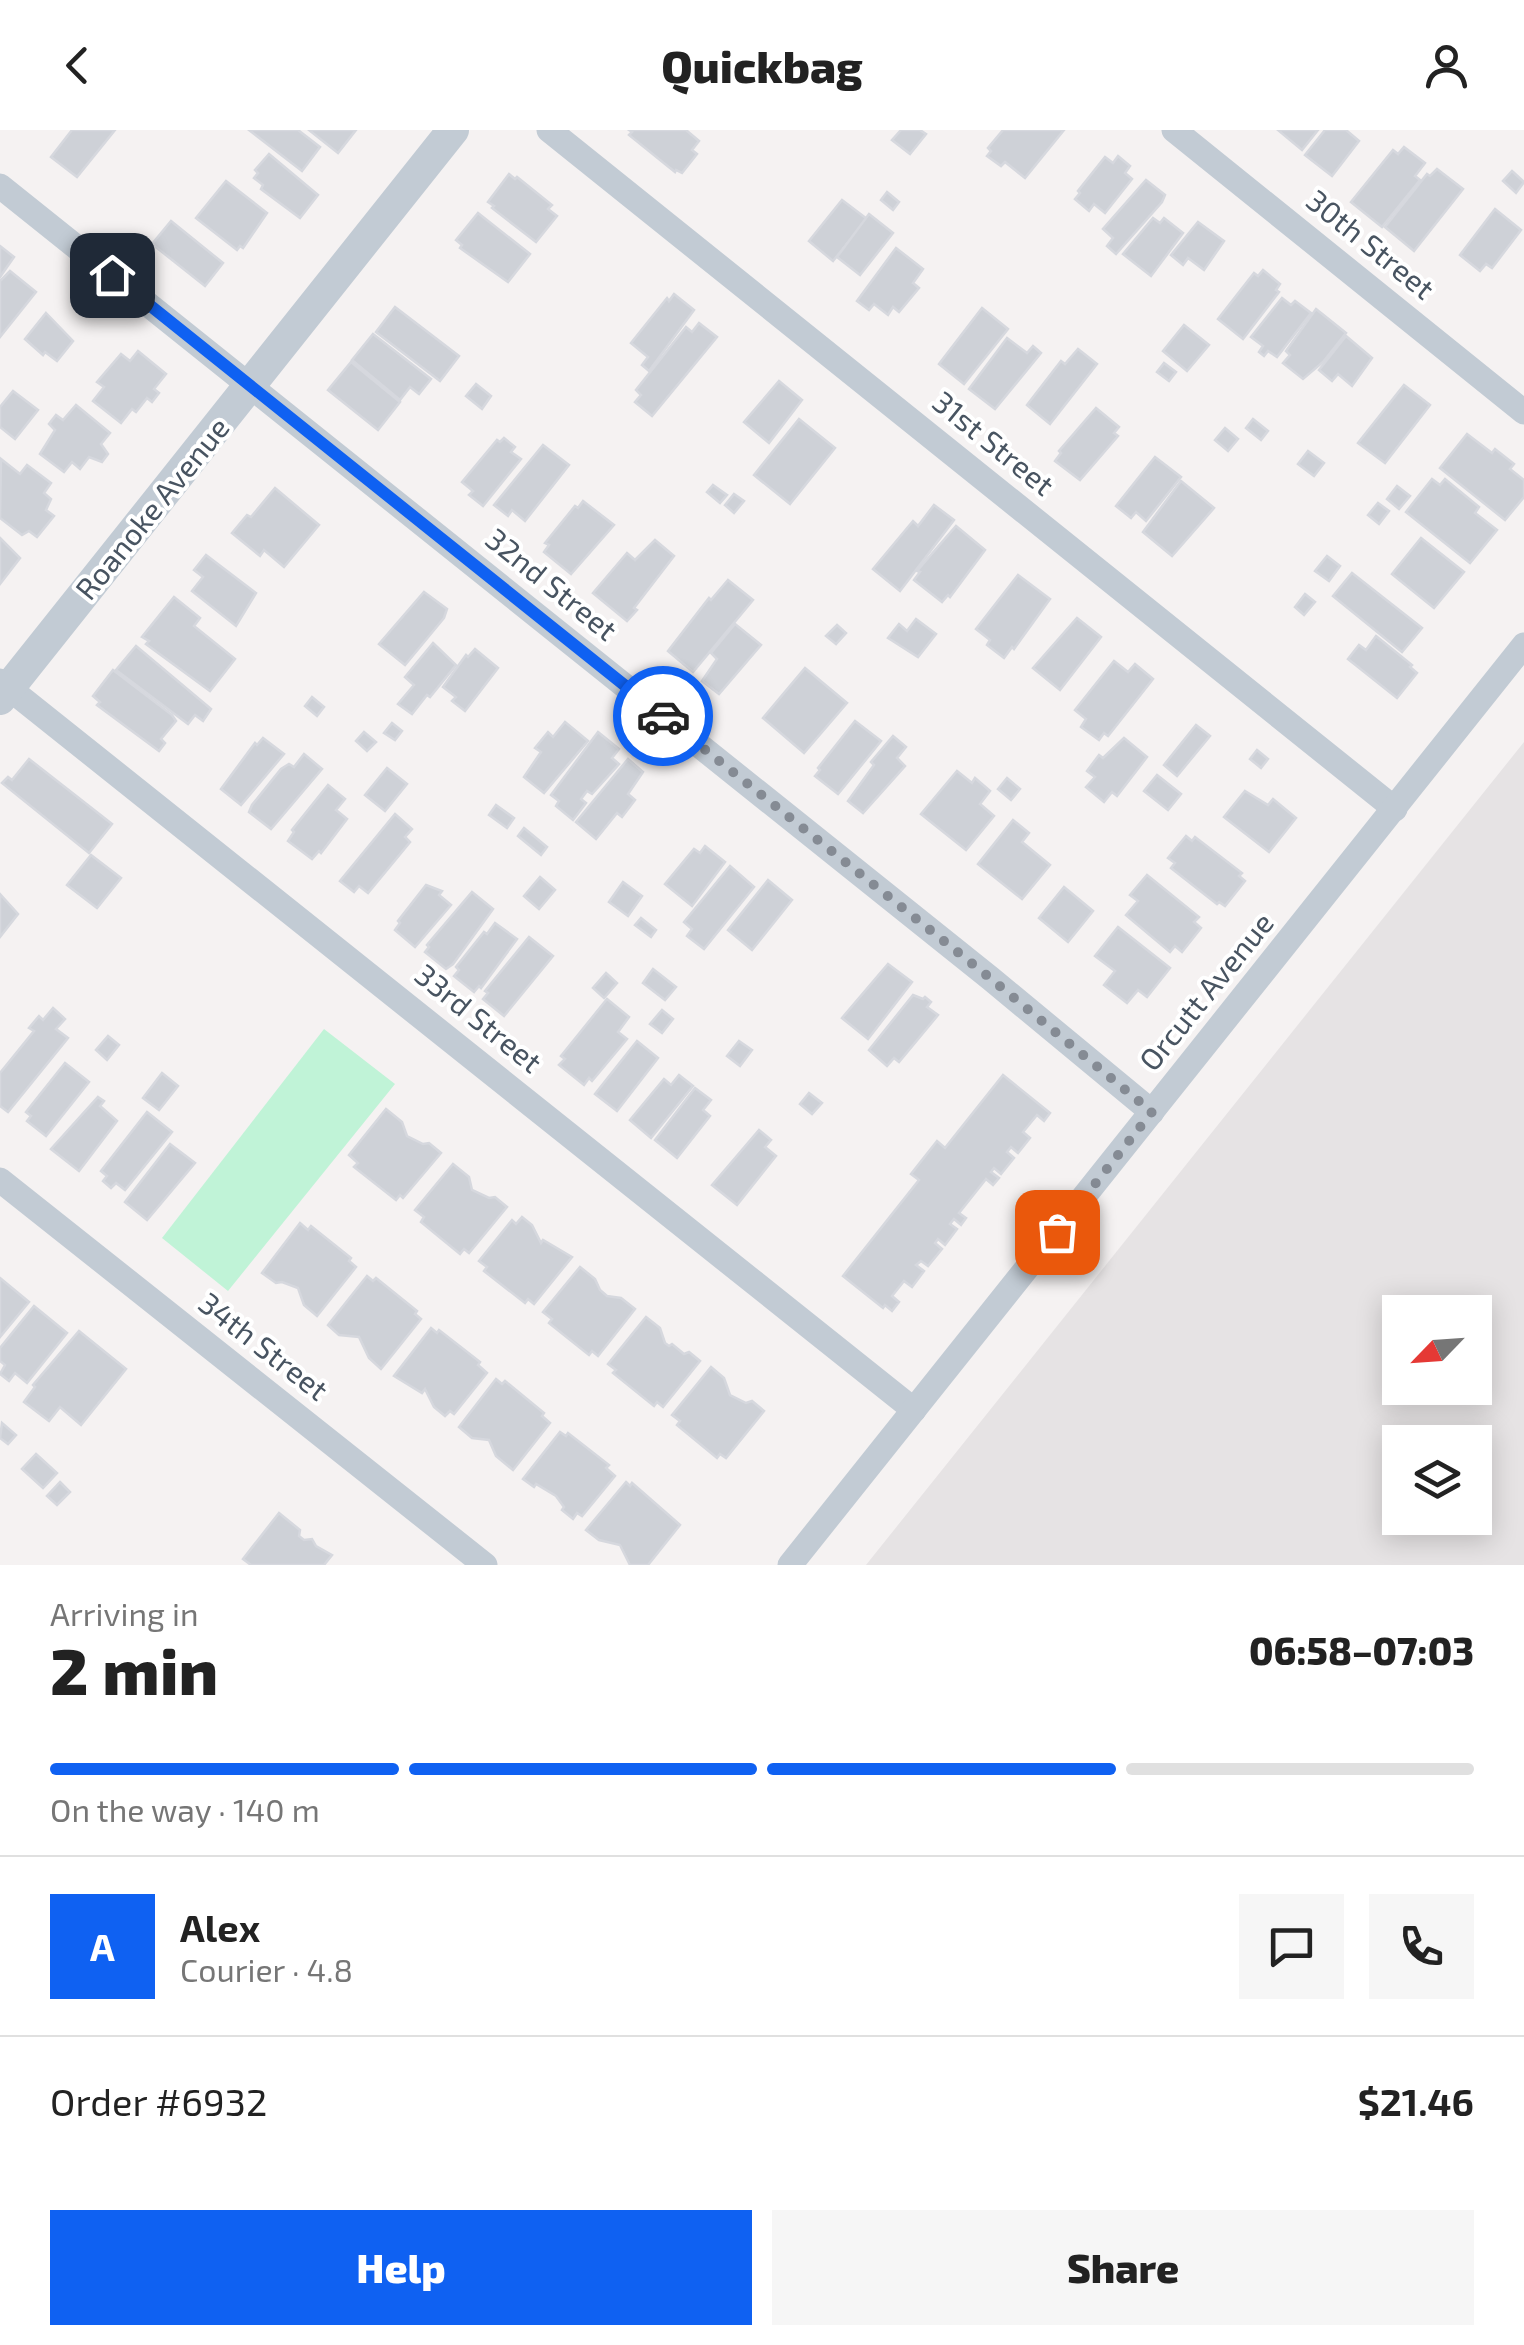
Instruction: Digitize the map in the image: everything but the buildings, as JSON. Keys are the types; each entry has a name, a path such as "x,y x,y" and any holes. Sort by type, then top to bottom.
{"street":[{"name":"Roanoke Avenue","path":"3,689 251,386 453,130"},
{"name":"31st Street","path":"549,130 1395,808"},
{"name":"30th Street","path":"1174,130 1524,412"},
{"name":"32nd Street","path":"0,186 1152,1112"},
{"name":"Orcutt Avenue","path":"790,1565 1524,645"},
{"name":"33rd Street","path":"3,689 914,1410"},
{"name":"34th Street","path":"0,1180 484,1565"}],"shaded area":[{"path":"1524,742 1524,1565 866,1565"}],"green space":[{"path":"324,1029 395,1084 228,1291 162,1238"}],"way so far":[{"path":"663,716 1152,1112 1057,1232"}],"route":[{"path":"112,275 663,716"}]}
